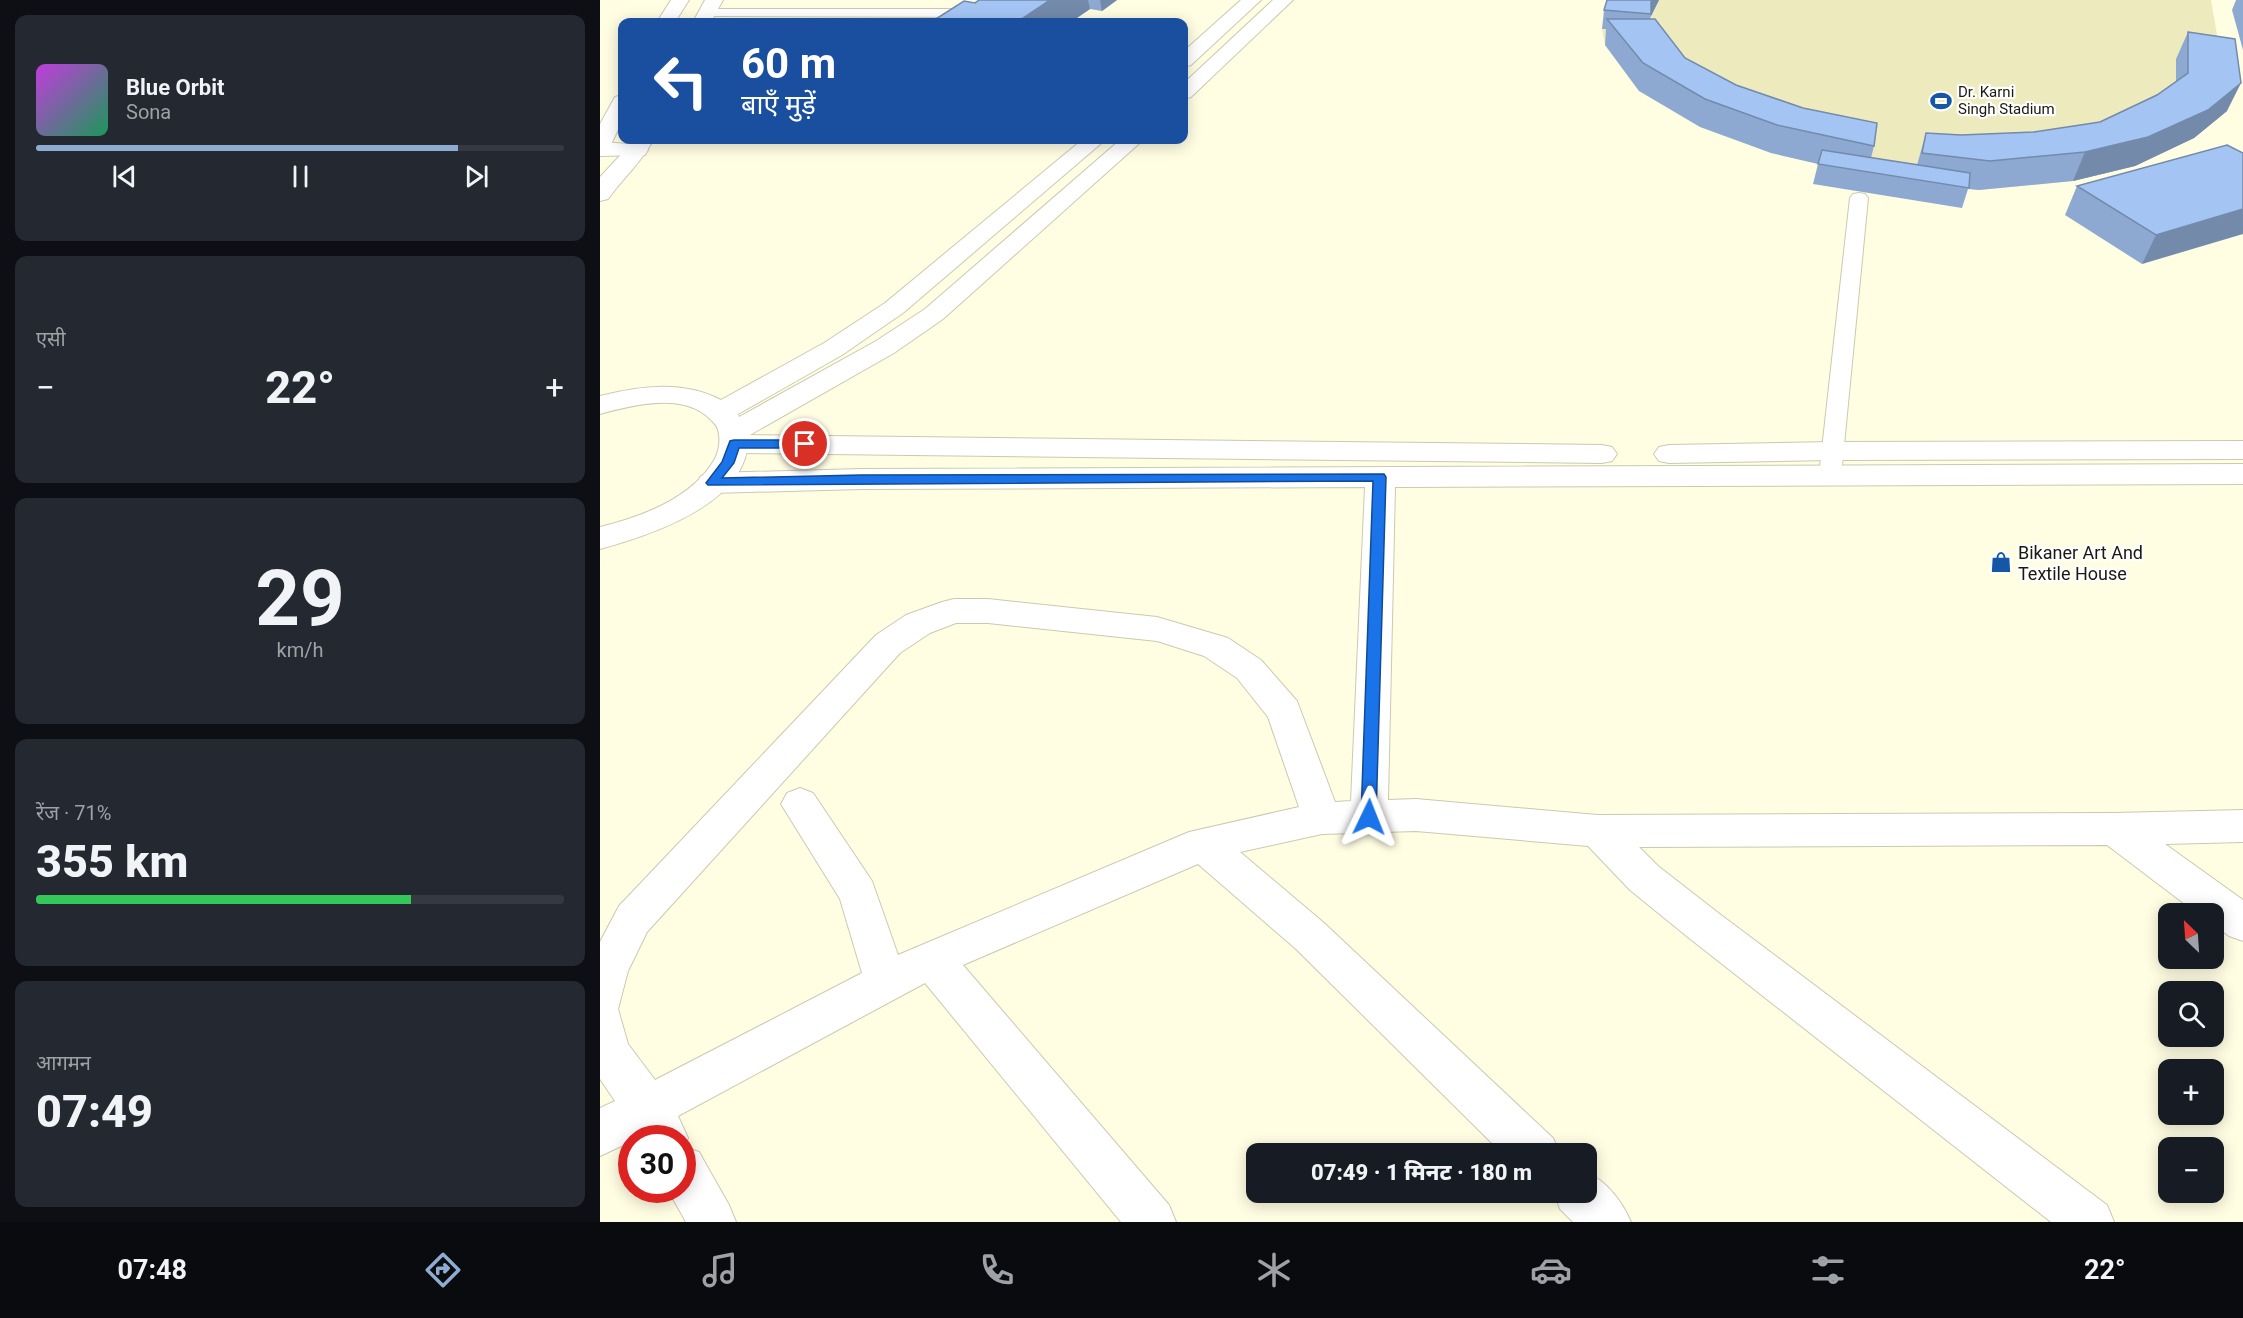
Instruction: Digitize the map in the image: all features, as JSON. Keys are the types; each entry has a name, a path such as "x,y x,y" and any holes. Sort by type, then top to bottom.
{"street":[{"path":"669,18 680,0"},
{"path":"1188,57 1252,0"},
{"path":"1188,89 1284,0"},
{"path":"618,109 600,147 639,145"},
{"path":"729,429 833,349 894,308 1089,144"},
{"path":"729,429 885,347 934,314 1127,144"},
{"path":"602,190 639,145"},
{"path":"600,162 602,190"},
{"path":"600,405 621,399 680,396 704,402 729,429 728,463 712,483 689,502 659,519 625,532 600,538"},
{"path":"729,429 2243,474"},
{"path":"712,483 861,479 1380,477 2243,450"},
{"path":"1369,817 1380,477"},
{"path":"600,1002 608,969 633,919 888,644 918,624 954,611 988,611 1157,629 1216,647 1249,669 1284,711 1322,818"},
{"path":"800,804 858,893 886,983"},
{"path":"600,1133 657,1123 886,983 931,959 1203,844 1322,818 1416,815 1598,831 2114,830 2243,826"},
{"path":"2114,830 2243,923"},
{"path":"1598,831 1644,878 1703,925 2090,1222"},
{"path":"1203,844 1310,936 1526,1143"},
{"path":"931,959 1152,1222"},
{"path":"600,1017 608,1053 657,1123"},
{"path":"696,1194 712,1222"},
{"path":"1588,1203 1607,1222"}],"lane":[{"path":"708,12 996,13"},
{"path":"1831,463 1859,198"}],"shaded area":[{"name":"Dr. Karni Singh Stadium","path":"1612,0 2211,0 2223,70 2227,111 2194,138 2135,166 2073,181 1979,190 1886,179 1771,153 1639,91 1605,45 1602,29"}],"building":[{"path":"979,0 1050,0 1023,18 937,18 964,1 975,3"},
{"path":"1607,0 1652,0 1651,14 1604,10"},
{"path":"1607,19 1655,19 1685,58 1736,85 1803,108 1877,123 1874,146 1777,125 1705,99 1643,63"},
{"path":"2188,32 2235,39 2241,83 2208,110 2148,137 2085,152 1990,161 1922,153 1926,133 1961,135 2034,132 2100,122 2157,95 2188,73"},
{"path":"2227,145 2243,153 2243,209 2156,235 2077,186"},
{"path":"1822,150 1970,173 1969,188 1818,164"}],"place":[{"name":"Dr. Karni Singh Stadium","path":"1941,101"},
{"name":"Bikaner Art And Textile House","path":"2001,562"}],"route":[{"path":"805,444 734,444 728,463 712,483 861,479 1380,477 1369,817"}]}
